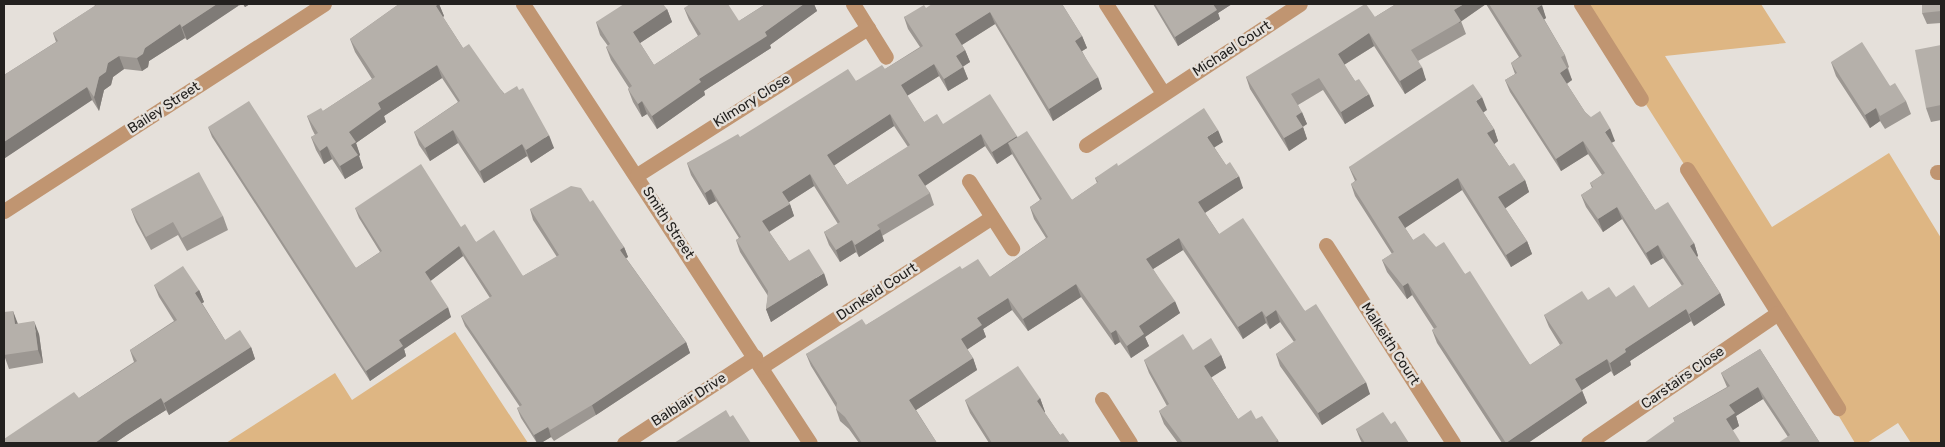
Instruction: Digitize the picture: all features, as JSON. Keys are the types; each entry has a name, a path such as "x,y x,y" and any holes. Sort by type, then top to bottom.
{"street":[{"name":"Bailey Street","path":"4,211 324,4"},
{"name":"Smith Street","path":"524,4 810,443"},
{"path":"853,4 886,57"},
{"path":"1106,4 1163,93"},
{"name":"Michael Court","path":"1086,145 1300,4"},
{"path":"1581,4 1641,99"},
{"name":"Kilmory Close","path":"637,175 868,28"},
{"path":"1687,169 1838,408"},
{"path":"969,181 1012,248"},
{"name":"Dunkeld Court","path":"758,362 992,217"},
{"name":"Malkeith Court","path":"1326,245 1454,443"},
{"name":"Carstairs Close","path":"1588,443 1778,313"},
{"name":"Balblair Drive","path":"624,443 758,362"},
{"path":"1102,399 1130,443"}],"shaded area":[{"path":"1582,4 1761,4 1786,43 1665,56 1772,227 1889,153 1941,238 1941,443 1911,443 1898,423 1867,443 1855,443 1738,249"},
{"path":"455,332 528,443 226,443 335,373 352,400"}],"building":[{"path":"95,4 217,4 182,27 180,24 145,48 143,54 137,58 119,56 108,63 106,72 99,77 94,97 87,87 4,142 4,75 58,41 53,33"},
{"path":"399,4 438,4 436,6 463,48 469,44 504,94 517,86 519,90 523,88 549,135 526,150 522,144 480,171 453,130 425,148 414,132 460,101 437,65 378,103 381,109 349,132 356,142 351,145 358,155 340,166 327,146 320,151 311,137 318,133 307,116 321,108 323,111 375,77 350,39"},
{"path":"624,4 663,4 667,9 633,32 654,65 701,34 684,8 690,4 728,4 739,21 766,4 804,4 765,32 767,36 699,79 701,82 652,116 642,101 638,104 628,89 632,86 606,47 610,44 596,22"},
{"path":"932,4 1062,4 1082,36 1075,41 1098,77 1049,109 990,12 955,34 965,50 956,56 963,67 944,79 934,64 901,85 924,122 937,114 943,124 990,94 1017,136 992,152 981,134 918,175 930,193 877,225 880,229 855,245 852,240 836,250 824,232 840,222 810,174 782,192 790,204 762,221 789,261 809,249 824,273 766,309 768,291 736,240 741,237 711,189 705,193 687,163 738,134 740,137 848,69 856,81 882,65 885,69 923,46 904,17 924,5 926,8","holes":["890,114 910,145 847,185 827,155"]},
{"path":"1155,4 1213,4 1217,10 1175,37"},
{"path":"1365,4 1375,17 1396,4 1464,4 1454,10 1461,21 1411,50 1422,67 1400,81 1369,33 1338,54 1355,81 1359,79 1369,94 1341,112 1319,78 1291,94 1302,112 1296,116 1303,127 1284,138 1246,77"},
{"path":"1489,4 1542,5 1537,8 1565,55 1561,57 1567,68 1560,73 1585,112 1591,117 1600,111 1610,128 1605,132 1655,210 1668,202 1694,243 1690,246 1720,293 1689,314 1686,309 1625,349 1626,352 1610,363 1607,359 1575,379 1582,391 1506,443 1432,330 1437,327 1408,283 1403,286 1382,260 1394,252 1351,184 1357,180 1349,167 1473,84 1482,97 1476,101 1494,129 1487,133 1509,166 1514,163 1525,180 1498,197 1527,241 1506,255 1458,178 1398,217 1413,240 1424,233 1436,247 1444,242 1465,274 1470,271 1530,365 1563,343 1544,315 1582,291 1588,300 1609,287 1616,297 1634,285 1649,308 1684,284 1658,245 1646,253 1617,207 1598,219 1581,195 1593,187 1590,183 1605,173 1583,141 1556,159 1505,80 1517,73 1511,63 1522,56"},
{"path":"1922,4 1941,4 1941,11 1922,13"},
{"path":"1862,42 1890,86 1895,83 1906,101 1880,116 1876,108 1865,115 1831,62"},
{"path":"1941,45 1941,105 1926,108 1915,50"},
{"path":"249,101 356,268 382,251 355,208 421,164 461,227 465,224 476,242 494,230 523,276 559,255 530,209 571,186 581,188 590,202 593,200 624,247 620,250 686,342 592,405 550,430 548,427 534,435 517,408 522,405 461,316 492,296 459,246 425,272 448,307 399,340 403,346 366,371 208,127"},
{"path":"1204,108 1218,130 1207,137 1226,165 1230,162 1239,176 1198,202 1219,234 1243,218 1305,311 1316,304 1366,382 1318,413 1276,354 1296,340 1276,310 1266,317 1262,311 1238,327 1179,238 1146,259 1175,301 1139,326 1144,334 1127,346 1116,330 1111,333 1076,284 1023,319 1008,298 977,318 982,325 961,339 973,358 909,400 937,443 862,443 845,417 836,409 837,403 806,354 862,319 866,325 960,266 962,269 978,259 990,277 1048,237 1030,207 1042,199 1008,143 1027,131 1072,200 1098,182 1095,178 1117,163 1118,166"},
{"path":"199,172 223,216 182,238 173,222 146,237 131,209"},
{"path":"183,266 199,290 195,293 225,340 240,330 251,347 164,403 161,398 95,443 4,443 4,439 74,392 79,398 137,361 130,350 177,320 154,285"},
{"path":"13,311 15,324 34,321 38,350 4,355 4,312"},
{"path":"1183,334 1193,350 1211,338 1221,355 1204,366 1238,419 1251,410 1256,419 1262,416 1278,440 1274,443 1183,443 1159,411 1169,404 1144,360"},
{"path":"1760,349 1820,443 1778,443 1790,435 1758,387 1729,405 1735,413 1726,419 1741,443 1644,443 1675,421 1673,418 1730,386 1721,373"},
{"path":"1018,366 1040,398 1037,401 1060,435 1063,433 1070,443 992,443 965,400"},
{"path":"726,410 730,417 733,415 751,443 674,443"},
{"path":"1383,412 1391,424 1395,421 1409,443 1365,443 1356,429"}]}
